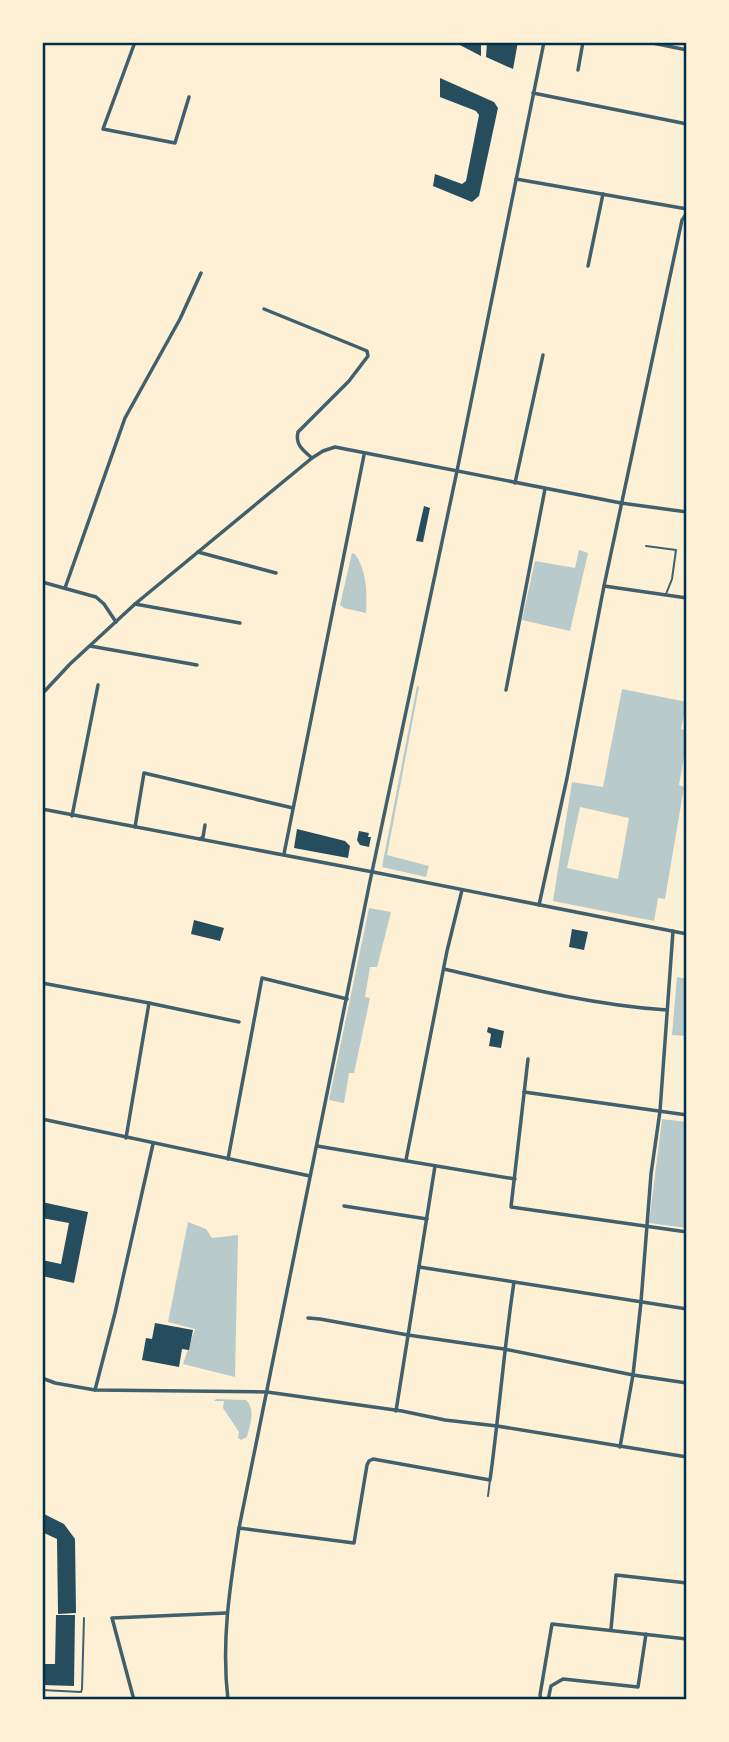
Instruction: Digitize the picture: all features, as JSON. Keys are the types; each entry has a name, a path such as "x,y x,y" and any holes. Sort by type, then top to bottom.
{"street":[{"path":"135,42 103,129 175,143 189,97"},
{"path":"228,1700 226,1613 239,1528 544,42"},
{"path":"578,70 583,42"},
{"path":"648,42 687,50"},
{"path":"533,93 687,124"},
{"path":"516,179 687,211 681,220 604,586 567,778 538,905"},
{"path":"588,266 603,194"},
{"path":"65,588 125,418 180,318 201,273"},
{"path":"264,310 367,351 368,356 349,380 298,432 298,444 312,458"},
{"path":"516,483 542,355"},
{"path":"42,694 135,604 312,458 335,447 545,489 687,512"},
{"path":"284,854 365,454"},
{"path":"506,690 545,489"},
{"path":"198,552 276,573"},
{"path":"42,582 96,597 116,622"},
{"path":"604,586 687,598"},
{"path":"135,604 240,623"},
{"path":"90,646 197,665"},
{"path":"72,816 97,685"},
{"path":"135,827 144,773 293,808"},
{"path":"42,809 687,934"},
{"path":"200,839 203,837 205,825"},
{"path":"406,1160 462,890"},
{"path":"620,1447 633,1375 641,1302 652,1163 660,1111 673,931"},
{"path":"444,969 530,989 667,1010"},
{"path":"228,1159 262,978 347,999"},
{"path":"42,984 239,1022"},
{"path":"126,1138 149,1003"},
{"path":"528,1059 511,1207 687,1232"},
{"path":"524,1092 687,1115"},
{"path":"42,1119 310,1177"},
{"path":"95,1390 153,1143"},
{"path":"317,1146 515,1179"},
{"path":"396,1410 435,1166"},
{"path":"344,1206 427,1219"},
{"path":"419,1267 687,1308"},
{"path":"239,1528 354,1543 367,1465 373,1459 490,1480 514,1282"},
{"path":"308,1318 504,1349 687,1383"},
{"path":"42,1378 95,1390 267,1392 687,1457"},
{"path":"611,1629 616,1575 687,1583"},
{"path":"134,1700 112,1618 226,1613"},
{"path":"541,1700 552,1624 687,1639"},
{"path":"548,1700 551,1686 563,1679 638,1687 646,1634"}],"lane":[{"path":"646,546 676,550 672,579 666,595"},
{"path":"488,1496 490,1480"},
{"path":"42,1690 81,1692 84,1618"}],"shaded area":[{"path":"579,550 588,553 570,631 522,620 535,561 575,568"},
{"path":"352,553 359,561 364,575 366,613 340,605"},
{"path":"417,686 419,687 387,855 429,866 426,877 382,867"},
{"path":"622,689 687,702 681,729 687,731 687,740 679,785 684,787 665,899 658,898 654,921 553,901 572,782 603,787","holes":["580,807 629,818 618,879 567,868"]},
{"path":"369,908 391,912 377,967 370,967 365,997 370,998 354,1073 349,1073 344,1103 329,1100"},
{"path":"677,977 687,979 687,1036 672,1035"},
{"path":"662,1119 687,1122 687,1228 649,1223"},
{"path":"188,1222 206,1229 212,1238 238,1235 235,1377 183,1364 195,1329 168,1322"},
{"path":"246,1400 252,1413 247,1437 241,1440 238,1438 239,1432 223,1408 224,1401 214,1401"}],"building":[{"path":"454,42 481,42 481,56"},
{"path":"487,42 518,42 513,69 486,57"},
{"path":"440,78 494,102 498,108 479,196 472,202 433,186 435,174 462,184 466,181 479,115 476,111 440,97"},
{"path":"424,506 430,508 423,542 416,541"},
{"path":"297,829 345,841 350,846 348,858 294,848"},
{"path":"359,831 369,833 369,847 360,845 357,840"},
{"path":"194,920 224,928 220,941 191,934"},
{"path":"572,929 588,932 584,950 569,947"},
{"path":"488,1027 504,1031 501,1048 489,1046 491,1034 487,1032"},
{"path":"42,1202 88,1212 74,1283 42,1276 42,1260 61,1264 69,1223 42,1218"},
{"path":"155,1323 193,1330 189,1350 182,1349 179,1367 142,1360 146,1338 152,1339"},
{"path":"42,1513 64,1524 75,1539 76,1613 58,1614 57,1539 42,1532"},
{"path":"56,1615 75,1615 74,1686 42,1685 42,1664 55,1664"}]}
